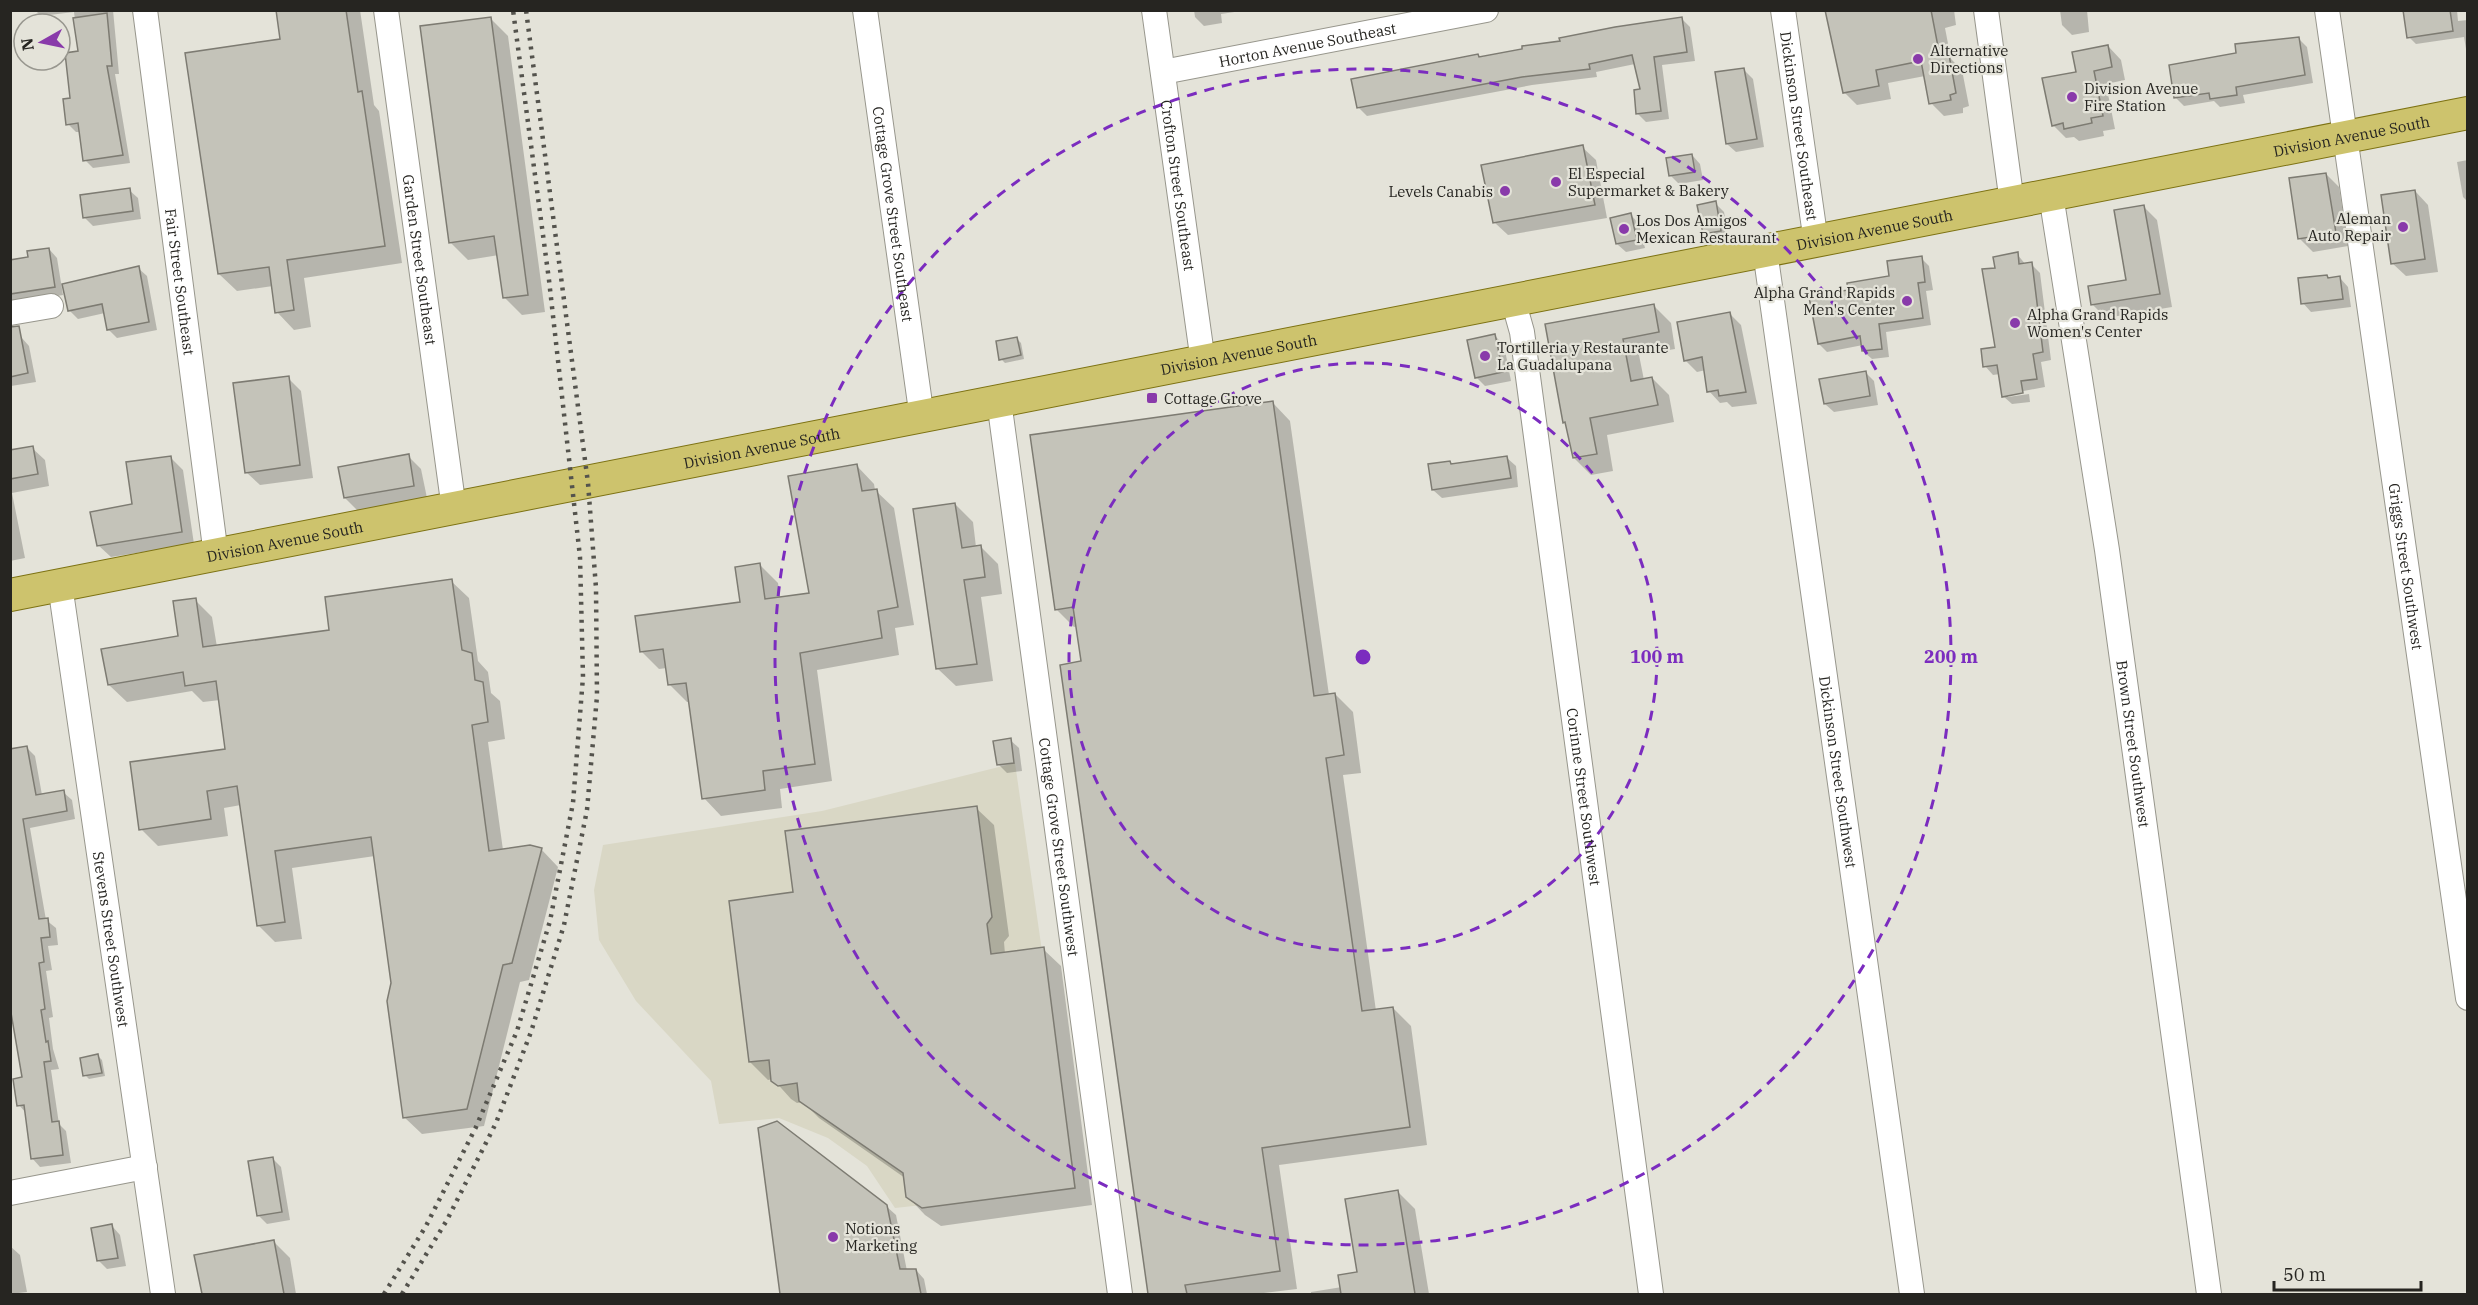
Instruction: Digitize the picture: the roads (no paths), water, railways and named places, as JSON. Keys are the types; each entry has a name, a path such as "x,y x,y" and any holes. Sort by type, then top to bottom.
{"main road":[{"name":"Division Avenue South","path":"10,595 922,418 2468,113"}],"street":[{"name":"Fair Street Southeast","path":"145,10 216,555"},
{"name":"Garden Street Southeast","path":"386,10 454,509"},
{"name":"Cottage Grove Street Southeast","path":"865,10 922,418"},
{"name":"Crofton Street Southeast","path":"1154,10 1203,362"},
{"name":"Horton Avenue Southeast","path":"1163,72 1486,10"},
{"name":"Dickinson Street Southeast","path":"1783,10 1816,242"},
{"path":"1986,10 2012,203"},
{"name":"Griggs Street Southwest","path":"2327,10 2468,998"},
{"name":"Brown Street Southwest","path":"2051,195 2107,550 2209,1294"},
{"name":"Dickinson Street Southwest","path":"1765,251 1912,1294"},
{"name":"Corinne Street Southwest","path":"1513,300 1525,356 1651,1294"},
{"path":"10,313 51,306"},
{"name":"Cottage Grove Street Southwest","path":"999,401 1120,1294"},
{"name":"Stevens Street Southwest","path":"60,585 163,1294"},
{"path":"10,1193 145,1167"}],"railway":[{"path":"384,1294 426,1226 476,1127 517,1031 550,921 573,803 583,677 580,557 549,280 513,10"},
{"path":"402,1294 447,1220 496,1123 531,1032 564,925 587,810 597,696 596,588 588,483 526,10"}],"place":[{"name":"Alternative Directions","path":"1918,59"},
{"name":"Division Avenue Fire Station","path":"2072,97"},
{"name":"El Especial Supermarket & Bakery","path":"1556,182"},
{"name":"Levels Canabis","path":"1505,191"},
{"name":"Aleman Auto Repair","path":"2403,227"},
{"name":"Los Dos Amigos Mexican Restaurant","path":"1624,229"},
{"name":"Alpha Grand Rapids Men's Center","path":"1907,301"},
{"name":"Alpha Grand Rapids Women's Center","path":"2015,323"},
{"name":"Tortilleria y Restaurante La Guadalupana","path":"1485,356"},
{"name":"Cottage Grove","path":"1152,398"},
{"name":"Notions Marketing","path":"833,1237"}]}
